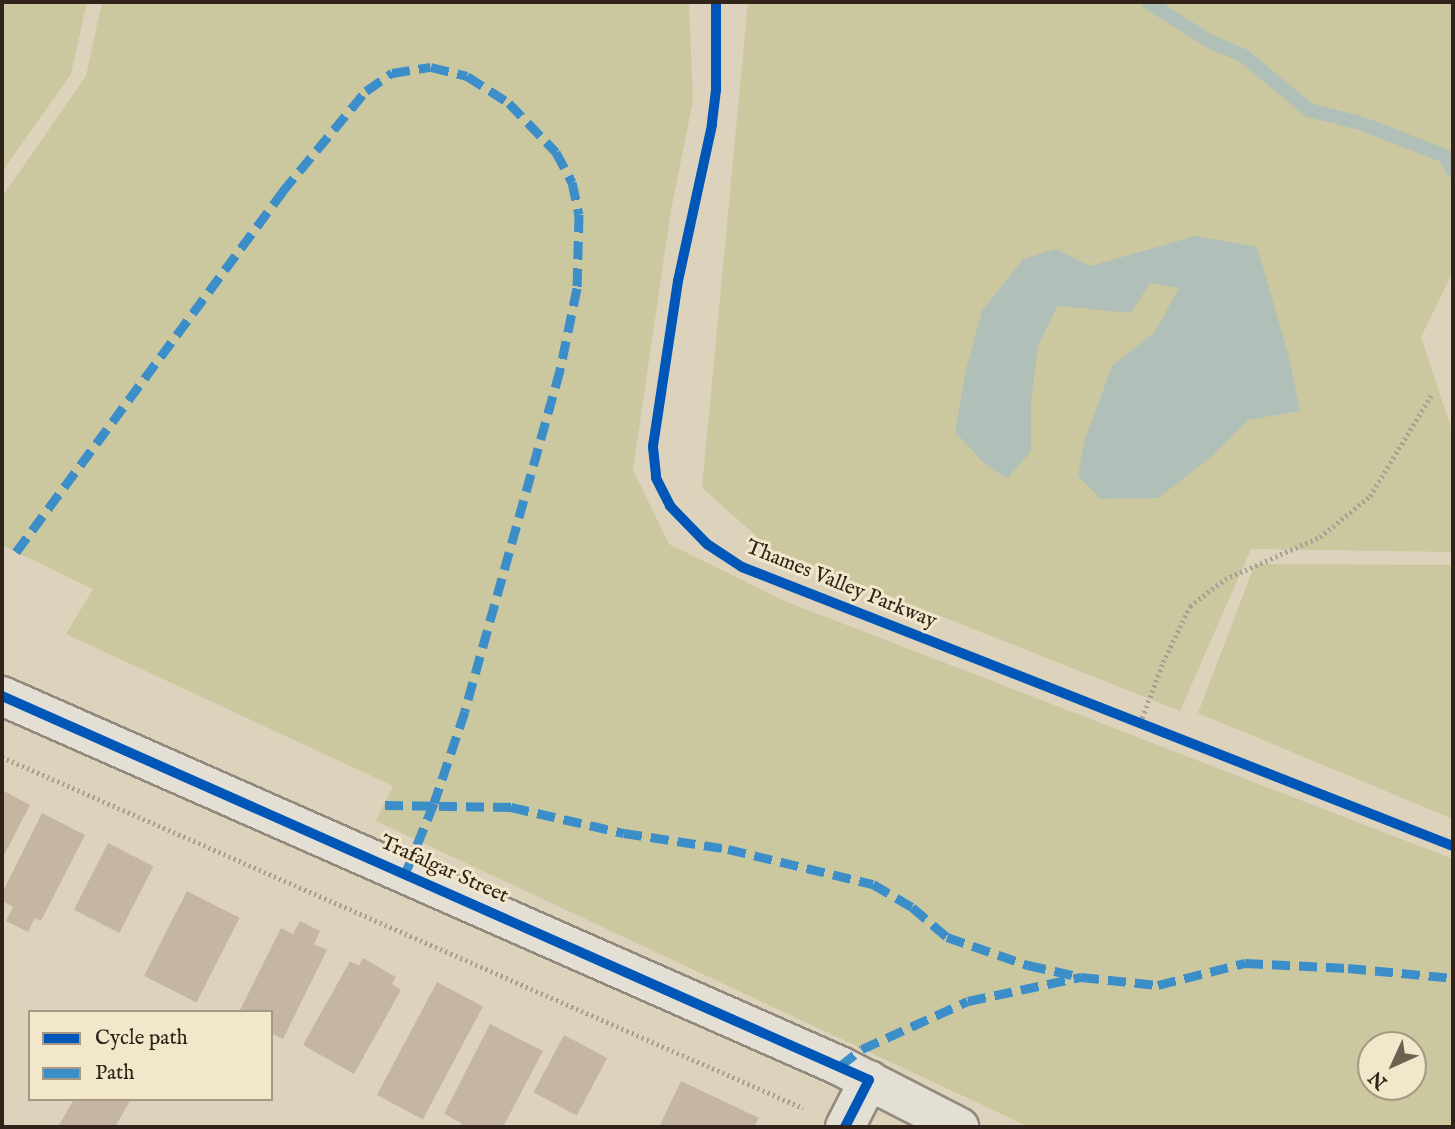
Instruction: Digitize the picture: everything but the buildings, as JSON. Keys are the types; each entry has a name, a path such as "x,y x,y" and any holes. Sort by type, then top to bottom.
{"street":[{"name":"Trafalgar Street","path":"2,696 869,1080 959,1127"},
{"path":"845,1127 869,1080"}],"path":[{"path":"1140,723 1163,662 1190,606 1225,579 1320,537 1370,496 1432,394"},
{"path":"1127,718 1153,728"},
{"path":"2,757 803,1108"}],"shaded area":[{"path":"2,2 87,2 71,74 2,172"},
{"path":"102,2 689,2 693,100 671,210 633,470 669,544 782,600 1453,859 1453,1127 1029,1127 376,821 393,786 66,634 93,589 2,545 2,197 86,76"},
{"path":"748,2 1453,2 1453,272 1421,337 1453,434 1453,552 1251,549 1180,711 771,549 702,488"},
{"path":"1196,236 1257,247 1288,354 1300,411 1248,420 1209,459 1158,498 1101,499 1078,476 1084,442 1112,366 1154,333 1179,288 1150,283 1131,313 1058,306 1038,346 1031,401 1031,451 1007,479 983,462 955,432 966,369 982,311 1023,259 1056,249 1090,266"},
{"path":"1255,564 1453,565 1453,819 1198,713"}],"waterway":[{"path":"1148,2 1209,41 1244,56 1309,110 1363,124 1445,156 1453,171"}],"marked path":[{"path":"16,552 282,192 366,91 392,73 431,67 467,76 509,103 556,152 572,182 579,214 577,288 560,370 465,711 434,803 405,874"},
{"path":"385,805 511,807 624,833 728,849 873,884 912,907 947,937 1028,965 1081,977"},
{"path":"840,1066 862,1049 968,1001 1081,977 1158,985 1245,963 1348,968 1453,978"}],"cycle path":[{"name":"Thames Valley Parkway","path":"716,2 716,90 712,125 678,281 653,447 656,478 670,506 707,544 742,567 1453,846"},
{"path":"2,696 869,1080 845,1127"}]}
